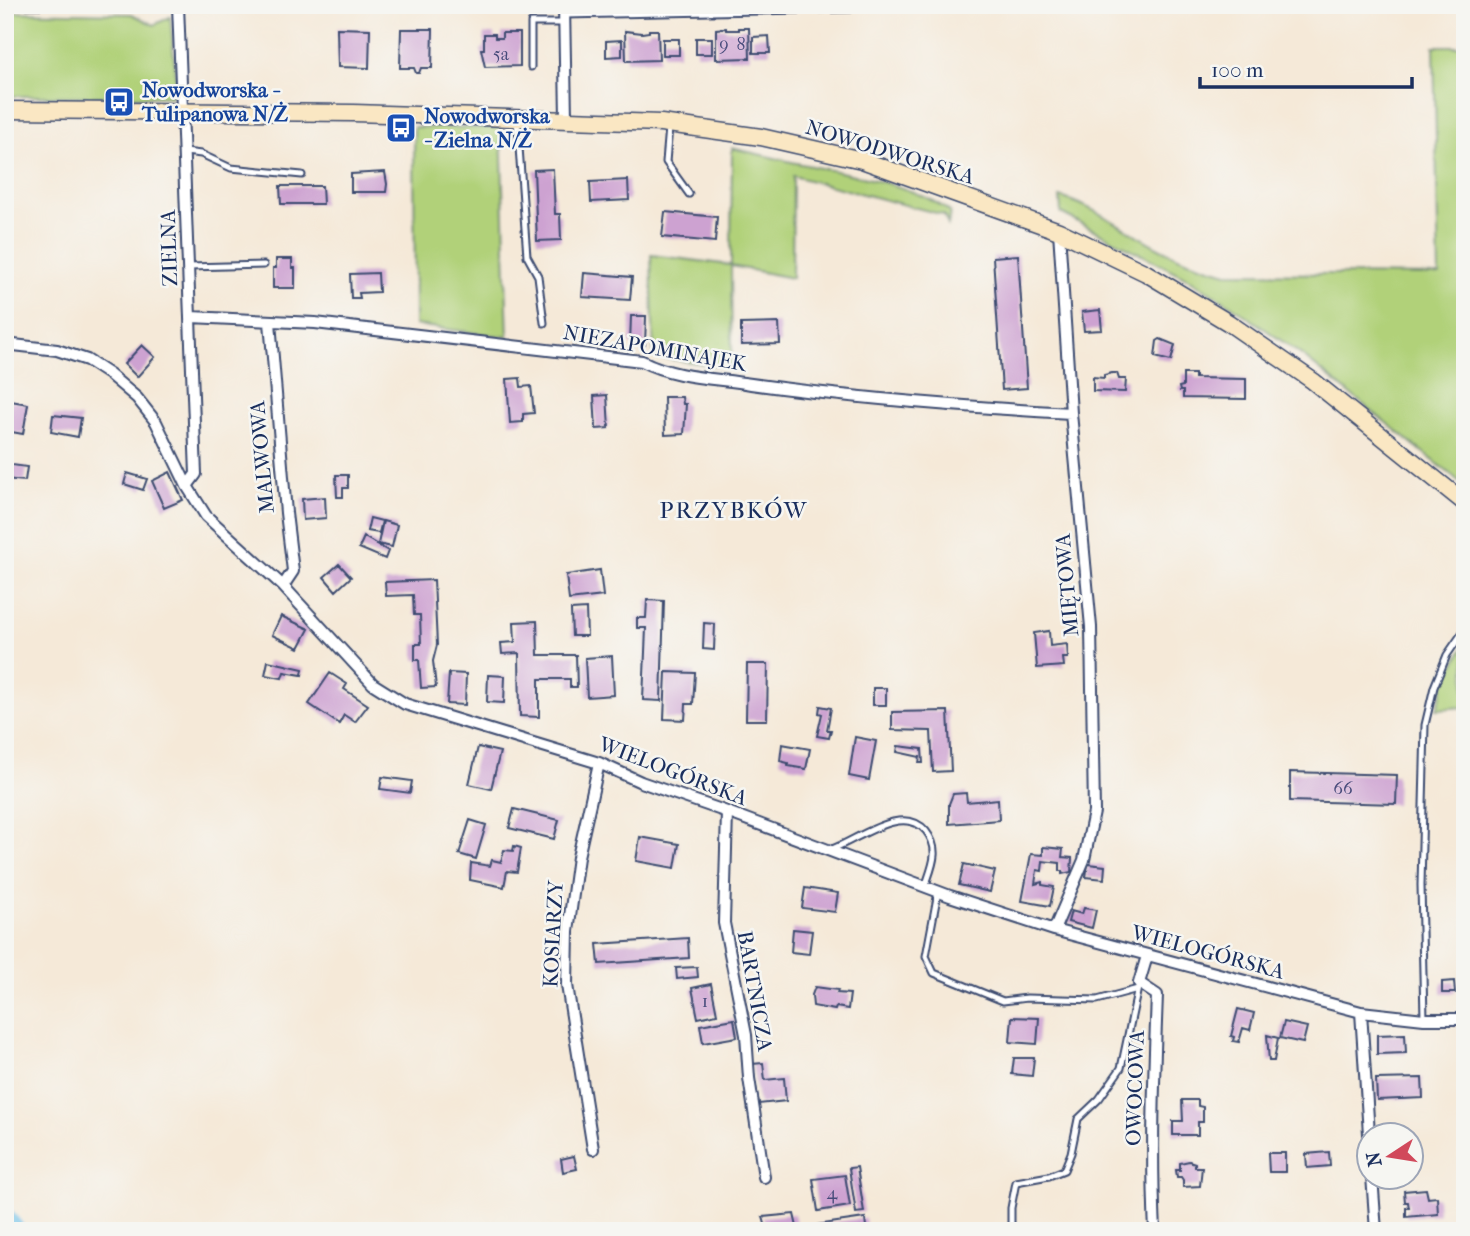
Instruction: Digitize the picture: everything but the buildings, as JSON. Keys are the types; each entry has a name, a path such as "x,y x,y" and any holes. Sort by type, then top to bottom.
{"street":[{"name":"ZIELNA","path":"178,6 196,474 187,486"},
{"path":"565,14 566,118"},
{"name":"NOWODWORSKA","path":"5,110 566,118 670,124 761,136 862,160 1059,230 1146,273 1229,323 1312,381 1465,503"},
{"name":"MIĘTOWA","path":"1054,930 1084,860 1094,813 1091,627 1071,413 1059,230"},
{"name":"NIEZAPOMINAJEK","path":"191,317 315,323 642,360 663,372 802,391 955,407 1071,413"},
{"name":"MALWOWA","path":"270,322 293,571 283,586"},
{"name":"WIELOGÓRSKA","path":"5,344 57,350 87,360 110,374 137,398 156,422 187,486 206,516 283,586 373,684 405,704 599,763 641,782 727,811 938,892 1054,930 1360,1012 1424,1019 1465,1019"},
{"name":"KOSIARZY","path":"593,1149 567,985 568,931 578,857 599,763"},
{"name":"BARTNICZA","path":"727,811 724,923 746,1035 749,1078 764,1177"},
{"path":"1138,986 1147,956"},
{"name":"OWOCOWA","path":"1138,986 1157,995 1152,1170 1155,1231"},
{"path":"1360,1012 1368,1120"},
{"path":"1373,1190 1376,1231"}],"lane":[{"path":"25,5 178,6"},
{"path":"531,67 531,23 565,14 851,9"},
{"path":"517,117 527,256 538,276 544,323"},
{"path":"670,124 666,162 689,194"},
{"path":"185,152 201,154 232,168 302,175"},
{"path":"189,267 264,265"},
{"path":"1424,1019 1421,885 1425,725 1434,687 1447,655 1465,629"},
{"path":"830,850 887,824 908,819 921,825 932,839 936,856 925,887"},
{"path":"938,892 926,956 934,973 1003,1000 1097,1000 1138,986"},
{"path":"1011,1231 1011,1208 1016,1182 1049,1176 1064,1170 1072,1153 1078,1119 1099,1098 1121,1068 1138,986"}],"green space":[{"path":"5,12 132,14 154,25 170,17 176,80 171,97 5,96"},
{"path":"1434,46 1465,46 1465,486 1303,356 1228,303 1187,278 1061,213 1060,197 1088,208 1173,255 1227,273 1439,275"},
{"path":"414,127 501,128 508,337 415,325"},
{"path":"732,148 897,186 950,212 948,225 944,215 793,176 792,278 731,266 732,368 654,357 651,255 731,265"},
{"path":"1465,645 1465,707 1437,709 1446,679"}],"waterway":[{"path":"5,1222 12,1231"}],"place":[{"name":"Nowodworska - Tulipanowa N/Ż","path":"119,102"},
{"name":"Nowodworska - Zielna N/Ż","path":"401,128"}],"district":[{"name":"PRZYBKÓW","path":"734,510"}]}
